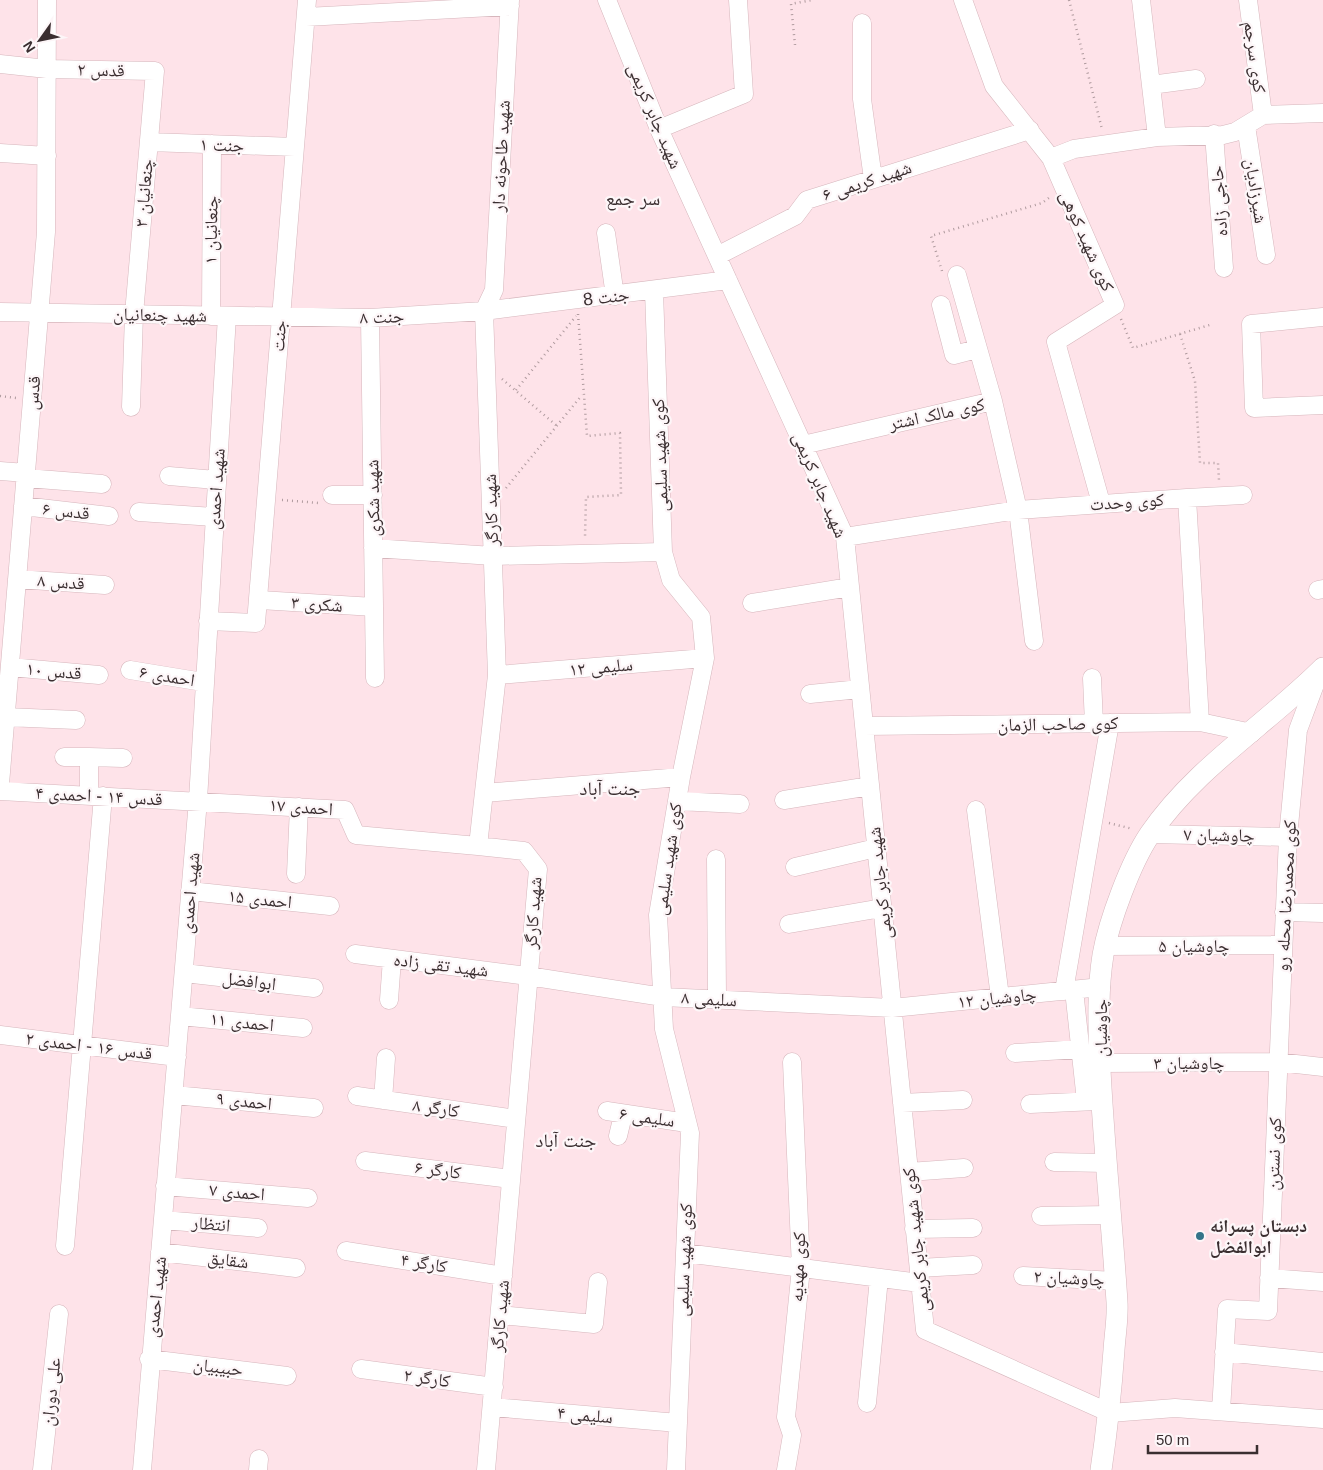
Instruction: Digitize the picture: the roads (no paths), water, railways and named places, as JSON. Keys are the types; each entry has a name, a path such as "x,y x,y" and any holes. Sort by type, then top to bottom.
{"main road":[{"name":"چاوشیان","path":"1101,1470 1110,1413 1117,1304 1106,1163 1094,1101 1100,1063 1098,1024 1106,946 1120,897 1141,849 1150,834 1186,792 1322,670"}],"street":[{"name":"قدس","path":"0,784 10,667 6,633 17,579 46,232 47,0"},
{"name":"شهید جابر کریمی","path":"607,0 659,129 845,537 892,1008"},
{"path":"659,129 744,94 738,0"},
{"name":"کوی شهید کوهی","path":"963,0 994,86 1051,158 1115,305 1056,342 1101,503"},
{"path":"1141,0 1157,137"},
{"name":"کوی سرجم","path":"1248,0 1263,115"},
{"path":"307,9 510,3"},
{"name":"شهيد طاحونه دار","path":"484,311 494,290 510,3"},
{"name":"جنت","path":"208,621 256,623 260,600 281,317 307,9"},
{"path":"862,23 862,98 873,179"},
{"name":"قدس ۲","path":"0,64 47,69 155,71"},
{"name":"چنعانیان ۳","path":"131,407 134,314 155,71"},
{"path":"1151,85 1196,79"},
{"path":"1051,158 1074,149 1157,137 1235,132 1263,115 1323,113"},
{"name":"شیرزادیان","path":"1246,126 1266,255"},
{"name":"شهید کریمی ۶","path":"717,256 795,216 807,200 1030,130"},
{"name":"حاجی زاده","path":"1214,134 1224,268"},
{"name":"جنت ۱","path":"149,142 295,147"},
{"name":"چنعانیان ۱","path":"212,144 219,316"},
{"path":"0,153 47,156"},
{"path":"606,233 615,296"},
{"path":"957,275 993,401"},
{"name":"جنت 8","path":"484,311 577,307 615,296 728,280"},
{"name":"کوی شهید سلیمی","path":"654,291 664,552 671,580 702,617 706,658 681,777 658,914 664,1029 690,1133 676,1470"},
{"path":"941,305 954,355 977,349"},
{"name":"جنت ۸","path":"281,317 370,318 484,311"},
{"name":"شهید کارگر","path":"484,311 497,675 478,846 524,851 538,869 486,1470"},
{"name":"شهید چنعانیان","path":"0,312 281,317"},
{"name":"شهید احمدی","path":"142,1470 149,1359 174,1095 198,800 203,682 216,480 219,316"},
{"path":"1323,317 1251,324 1254,408 1323,405"},
{"name":"شهید شکری","path":"370,318 375,678"},
{"name":"کوی مالک اشتر","path":"803,444 993,401 1018,510 1034,641"},
{"path":"0,471 102,484"},
{"path":"169,476 216,480"},
{"path":"332,495 373,495"},
{"path":"1187,498 1243,495"},
{"name":"کوی وحدت","path":"845,537 1018,510 1187,498 1200,722"},
{"name":"قدس ۶","path":"23,506 109,516"},
{"path":"139,512 214,517"},
{"path":"373,548 493,556 664,552"},
{"name":"قدس ۸","path":"17,579 105,585"},
{"path":"752,603 850,587"},
{"name":"شکری ۳","path":"260,600 374,607"},
{"name":"سلیمی ۱۲","path":"497,675 706,658"},
{"name":"قدس ۱۰","path":"10,667 99,674"},
{"name":"احمدی ۶","path":"130,670 203,682"},
{"name":"کوی محمدرضا محله رو","path":"1278,1062 1288,837 1298,730 1322,670"},
{"path":"1030,1104 1094,1101 1080,1049 1069,991 1093,819 1102,723 1092,678"},
{"path":"810,694 860,689"},
{"path":"1272,715 1287,719 1298,730"},
{"path":"6,717 76,720"},
{"name":"کوی صاحب الزمان","path":"864,726 1200,722 1252,733"},
{"path":"64,757 123,758"},
{"path":"65,1246 82,1045 96,796 89,757"},
{"path":"484,792 681,777"},
{"path":"784,800 870,786"},
{"name":"قدس ۱۴ - احمدی ۴","path":"0,791 198,800"},
{"name":"احمدی ۱۷","path":"198,800 345,810 356,835 478,846"},
{"path":"677,801 740,804"},
{"path":"296,874 299,807"},
{"path":"976,810 1000,997"},
{"name":"چاوشیان ۷","path":"1150,834 1288,837"},
{"path":"795,867 876,848"},
{"path":"716,859 717,999"},
{"name":"احمدی ۱۵","path":"190,891 330,906"},
{"path":"789,924 882,908"},
{"path":"1284,912 1323,913"},
{"name":"چاوشیان ۵","path":"1106,946 1283,945"},
{"name":"شهید تقی زاده","path":"355,954 528,976"},
{"path":"389,1000 392,959"},
{"name":"ابوافضل","path":"184,973 314,988"},
{"name":"سلیمی ۸","path":"528,976 663,997 892,1008"},
{"name":"چاوشیان ۱۲","path":"892,1008 1101,987"},
{"name":"کوی شهید جابر کریمی","path":"892,1008 925,1330 1110,1413"},
{"name":"احمدی ۱۱","path":"180,1016 303,1028"},
{"name":"قدس ۱۶ - احمدی ۲","path":"0,1035 177,1057"},
{"path":"1015,1053 1080,1049"},
{"path":"383,1100 386,1058"},
{"name":"کوی مهدیه","path":"786,1470 792,1435 786,1418 801,1268 792,1062"},
{"name":"چاوشیان ۳","path":"1100,1063 1278,1062 1323,1067"},
{"name":"کوی نسترن","path":"1221,1411 1227,1309 1268,1311 1278,1062"},
{"name":"احمدی ۹","path":"174,1095 314,1108"},
{"name":"کارگر ۸","path":"357,1096 516,1119"},
{"path":"902,1103 963,1100"},
{"name":"سلیمی ۶","path":"618,1136 615,1113 687,1122"},
{"name":"کارگر ۶","path":"365,1161 511,1179"},
{"path":"1054,1162 1106,1163"},
{"path":"909,1172 964,1168"},
{"name":"احمدی ۷","path":"166,1186 308,1198"},
{"path":"1041,1216 1110,1215"},
{"name":"انتظار","path":"163,1220 258,1228"},
{"path":"914,1229 973,1228"},
{"name":"کارگر ۴","path":"346,1251 503,1276"},
{"name":"شقایق","path":"160,1252 296,1268"},
{"path":"685,1253 879,1278 919,1275 973,1265"},
{"name":"چاوشیان ۲","path":"1024,1276 1115,1281"},
{"path":"867,1402 879,1278"},
{"path":"1269,1278 1323,1282"},
{"path":"500,1316 594,1324 598,1282"},
{"name":"علی دوران","path":"42,1470 59,1314"},
{"path":"1224,1352 1323,1362"},
{"name":"حبیبیان","path":"149,1359 287,1376"},
{"name":"کارگر ۲","path":"360,1369 494,1387"},
{"name":"سلیمی ۴","path":"492,1407 678,1423"},
{"path":"1110,1413 1174,1408 1323,1419"}],"place":[{"name":"دبستان پسرانه ابوالفضل","path":"1200,1236"}],"district":[{"name":"سر جمع","path":"633,198"},
{"name":"جنت آباد","path":"610,788"},
{"name":"جنت آباد","path":"566,1140"}]}
